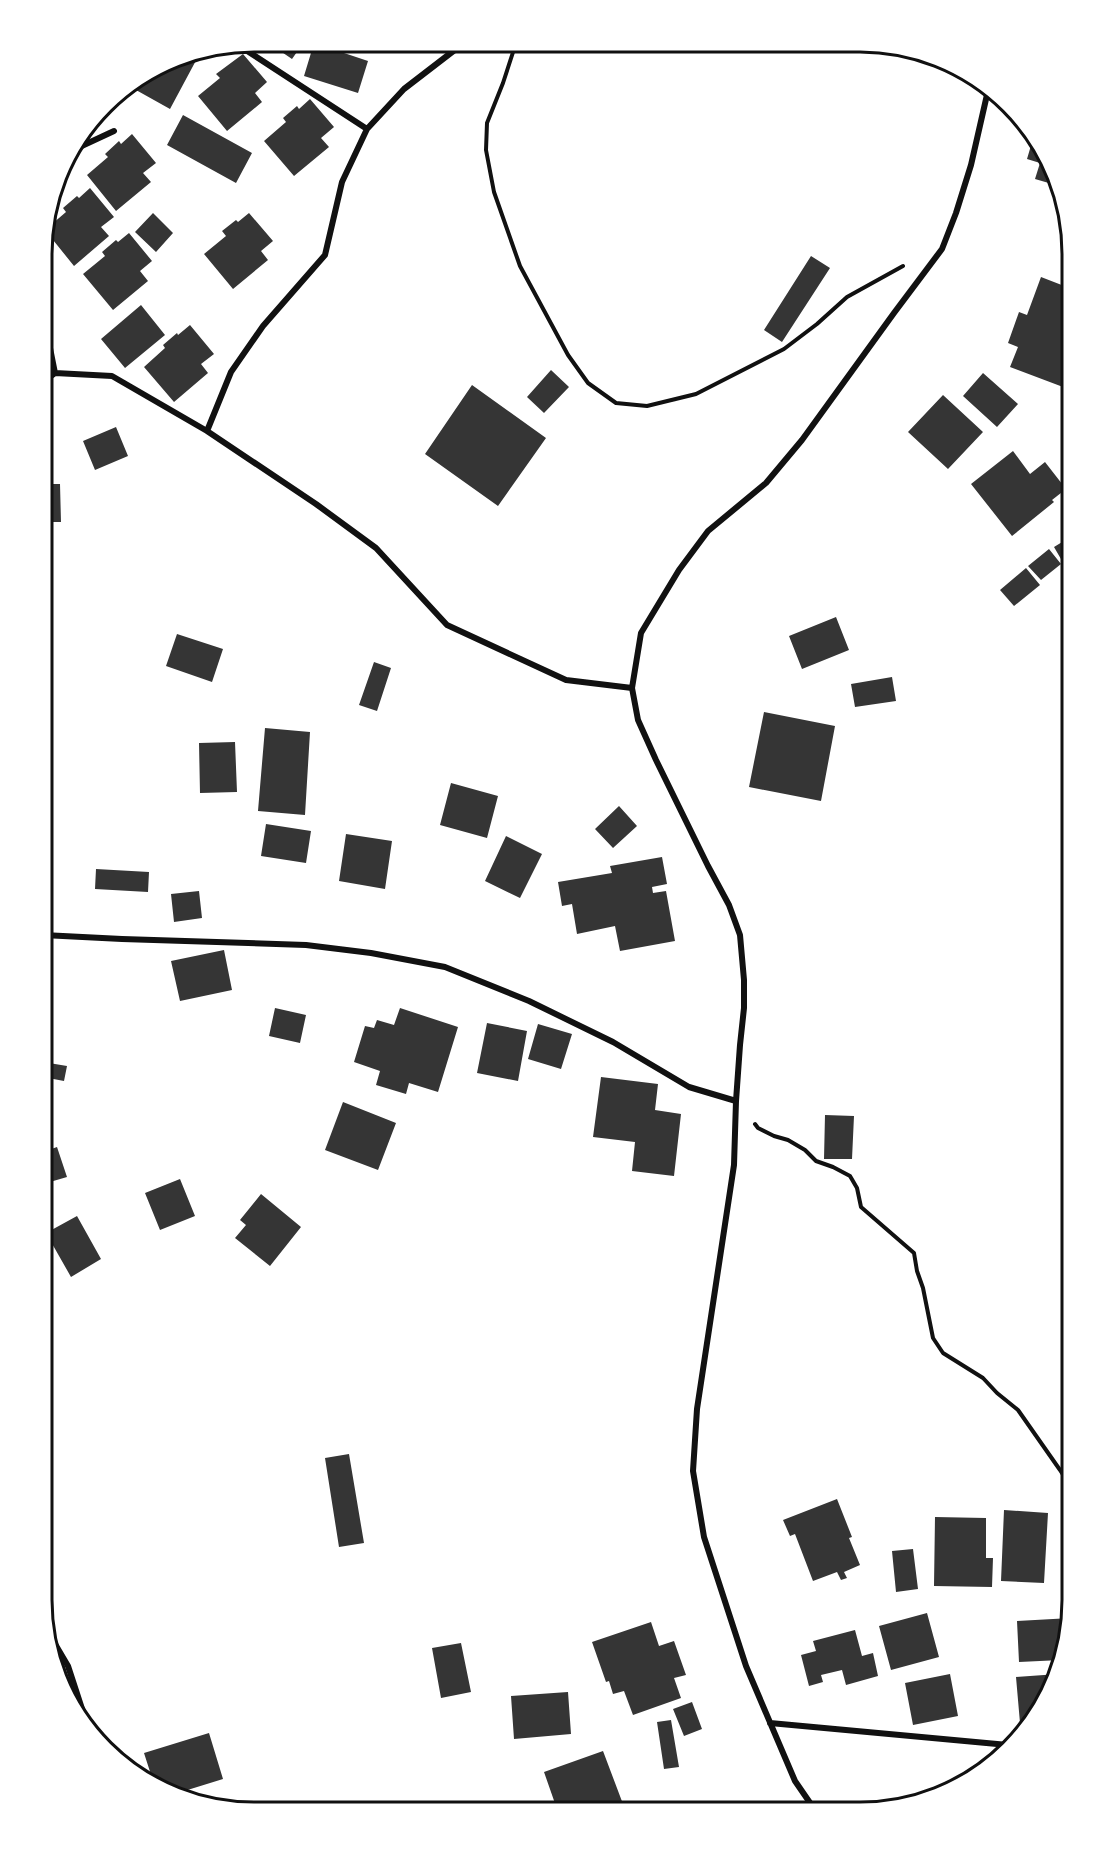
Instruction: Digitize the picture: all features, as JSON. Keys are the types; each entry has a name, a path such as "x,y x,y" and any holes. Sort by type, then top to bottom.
{"street":[{"path":"249,52 367,129"},
{"path":"207,431 231,372 263,326 325,255 342,182 367,129 404,89 452,52"},
{"path":"809,1802 795,1781 746,1666 704,1537 693,1471 697,1408 734,1165 736,1101 744,1008 740,935 729,905 670,790 638,720 632,688 641,633 679,570 708,531 766,483 802,440 942,249 971,165 986,97"},
{"path":"86,144 114,131"},
{"path":"52,358 55,373"},
{"path":"52,375 55,373 112,376 207,431 316,504 376,548 447,625 566,680 632,688"},
{"path":"52,935 306,945 371,953 445,967 529,1001 613,1042 689,1087 736,1101"},
{"path":"58,1649 68,1666 79,1701"},
{"path":"770,1723 1000,1744"}],"path":[{"path":"513,52 487,123 486,150 494,192 520,266 568,355 588,382 616,403 647,406 696,394 784,349 847,297 901,267 942,249"},
{"path":"736,1101 758,1128 788,1140 805,1150 816,1161 850,1176 858,1188 861,1207 914,1254 933,1338 943,1353 983,1378 1018,1410 1061,1472"}],"building":[{"path":"282,52 297,52 292,59"},
{"path":"311,52 341,52 368,61 358,93 304,76"},
{"path":"243,54 267,82 255,93 262,102 227,131 198,96 220,78 216,74"},
{"path":"196,61 170,109 137,90 177,68"},
{"path":"310,99 334,127 321,138 329,147 294,176 264,141 286,122 283,118 297,106 299,109"},
{"path":"183,115 252,153 236,183 167,145"},
{"path":"132,134 156,163 143,173 151,182 116,211 87,175 108,157 105,154 119,141 121,144"},
{"path":"1030,147 1039,163 1027,159"},
{"path":"1040,164 1048,183 1035,179"},
{"path":"90,188 114,217 101,227 109,236 74,266 53,240 55,221 66,212 63,208 77,196 79,198"},
{"path":"153,213 173,233 156,252 135,232"},
{"path":"249,213 273,241 261,251 268,260 233,289 204,254 226,236 222,231"},
{"path":"129,233 152,261 140,271 148,281 113,310 83,274 105,256 102,252"},
{"path":"811,256 830,268 782,342 764,330"},
{"path":"1041,277 1062,285 1062,387 1010,367 1018,347 1008,343 1019,312 1027,315"},
{"path":"141,305 165,335 125,368 101,339"},
{"path":"190,325 214,354 201,364 208,373 174,402 144,367 165,348 163,345"},
{"path":"551,370 569,387 544,413 527,397"},
{"path":"983,373 1018,404 997,427 963,396"},
{"path":"472,385 546,438 498,506 425,454"},
{"path":"943,395 983,432 948,469 908,432"},
{"path":"116,427 128,456 95,470 83,441"},
{"path":"1013,451 1030,474 1045,462 1062,484 1062,492 1052,500 1054,502 1012,536 971,484"},
{"path":"52,484 60,484 61,522 52,522"},
{"path":"1062,542 1062,560 1054,547"},
{"path":"1049,549 1061,564 1041,580 1028,566"},
{"path":"1026,568 1040,585 1014,606 1000,590"},
{"path":"836,617 849,650 802,669 789,636"},
{"path":"177,634 223,649 212,682 166,666"},
{"path":"374,662 391,668 377,711 359,705"},
{"path":"892,677 896,701 855,707 851,684"},
{"path":"764,712 835,726 821,801 749,787"},
{"path":"265,728 310,732 305,815 258,811"},
{"path":"235,742 237,792 200,793 199,743"},
{"path":"451,783 498,796 487,838 440,825"},
{"path":"619,806 637,826 613,848 595,829"},
{"path":"266,824 311,831 306,863 261,856"},
{"path":"346,834 392,841 385,889 339,881"},
{"path":"506,836 542,854 520,898 485,881"},
{"path":"662,857 667,884 652,887 653,893 666,891 675,941 620,951 615,926 577,934 572,904 562,906 558,882 612,873 610,866"},
{"path":"96,869 149,872 148,892 95,889"},
{"path":"199,891 202,918 174,922 171,894"},
{"path":"224,950 232,990 180,1001 171,961"},
{"path":"275,1008 306,1015 300,1043 269,1036"},
{"path":"400,1008 458,1027 438,1092 409,1083 406,1094 376,1085 380,1071 354,1062 365,1026 374,1028 377,1020 394,1025"},
{"path":"487,1023 527,1031 518,1081 477,1073"},
{"path":"538,1024 572,1034 561,1069 528,1059"},
{"path":"52,1064 67,1066 64,1081 52,1079"},
{"path":"601,1077 658,1084 655,1110 681,1114 674,1176 632,1171 635,1142 593,1137"},
{"path":"343,1102 396,1123 378,1170 325,1150"},
{"path":"825,1115 854,1116 852,1159 824,1159"},
{"path":"57,1147 67,1177 52,1181 52,1149"},
{"path":"180,1179 195,1216 160,1230 145,1193"},
{"path":"261,1194 301,1227 270,1266 235,1238 246,1225 240,1220"},
{"path":"77,1216 101,1259 71,1277 52,1244 52,1230"},
{"path":"349,1454 364,1543 339,1547 325,1458"},
{"path":"837,1499 860,1565 844,1572 847,1578 841,1580 837,1572 813,1581 795,1534 790,1536 783,1520"},
{"path":"1004,1510 1048,1513 1044,1583 1001,1581"},
{"path":"935,1517 986,1518 986,1558 993,1558 992,1587 934,1586"},
{"path":"913,1549 918,1589 896,1592 892,1551"},
{"path":"927,1613 939,1657 891,1670 879,1626"},
{"path":"1061,1619 1052,1660 1019,1662 1017,1621"},
{"path":"651,1622 659,1646 674,1641 686,1675 674,1678 681,1698 633,1715 624,1691 613,1694 609,1681 606,1682 592,1642"},
{"path":"855,1630 862,1656 873,1653 878,1676 846,1685 842,1670 821,1675 823,1682 809,1686 801,1655 816,1651 813,1641"},
{"path":"461,1643 471,1692 441,1698 432,1648"},
{"path":"950,1674 958,1716 913,1725 905,1683"},
{"path":"1047,1675 1021,1723 1020,1723 1016,1677"},
{"path":"568,1692 571,1734 514,1739 511,1696"},
{"path":"692,1702 702,1729 684,1736 673,1709"},
{"path":"671,1720 679,1767 664,1769 657,1722"},
{"path":"209,1733 223,1779 186,1790 151,1773 144,1753"},
{"path":"603,1751 622,1802 554,1802 544,1772"}]}
